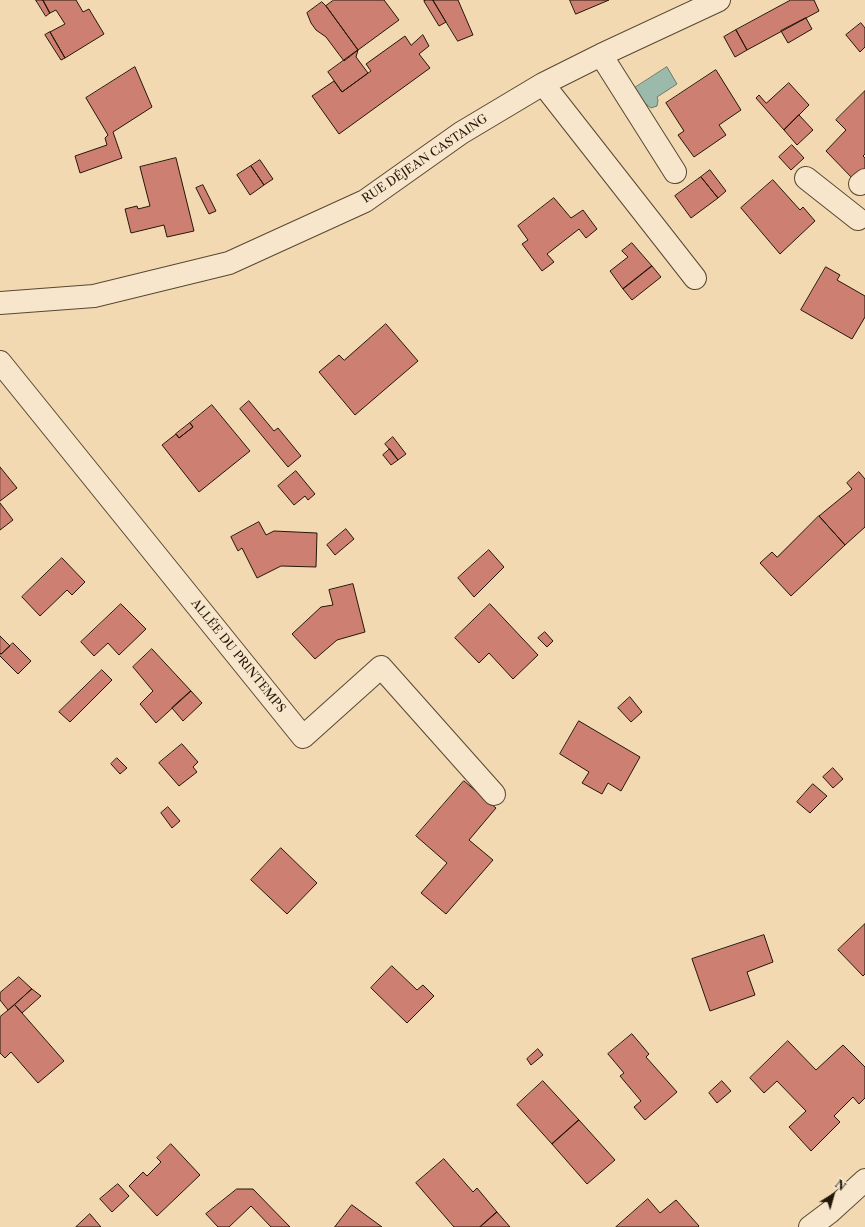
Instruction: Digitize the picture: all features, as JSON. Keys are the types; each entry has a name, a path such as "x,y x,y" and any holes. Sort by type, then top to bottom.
{"street":[{"name":"RUE DÉJEAN CASTAING","path":"0,303 94,296 229,263 365,201 461,133 543,84 719,0"},
{"path":"601,55 676,172"},
{"path":"543,84 695,278"},
{"path":"806,178 858,219"},
{"name":"ALLÉE DU PRINTEMPS","path":"0,362 303,737 381,667 494,794"},
{"path":"810,1227 830,1212 865,1180"}],"shaded area":[{"path":"667,67 677,84 657,97 657,106 651,108 646,104 644,106 633,89"}],"building":[{"path":"36,0 43,0 50,13 46,16"},
{"path":"43,0 76,0 83,12 89,9 104,34 65,58 50,32 65,24 56,10 50,13"},
{"path":"334,0 384,0 399,20 358,50 326,6"},
{"path":"433,0 446,22 439,26 424,1"},
{"path":"433,0 458,0 473,35 458,41"},
{"path":"570,0 609,0 576,14"},
{"path":"791,0 814,0 819,11 747,50 736,30"},
{"path":"322,2 358,50 344,61 326,37 316,30 307,13"},
{"path":"806,18 812,29 788,43 781,31"},
{"path":"861,23 865,28 865,47 860,52 846,35"},
{"path":"736,30 747,50 735,57 724,37"},
{"path":"50,32 65,58 61,60 45,35"},
{"path":"423,35 429,46 419,54 430,68 339,134 312,96 334,81 342,92 371,71 366,64 405,36 411,45"},
{"path":"358,50 356,57 368,73 342,92 328,72"},
{"path":"135,67 152,107 113,132 122,158 80,173 75,156 107,145 105,138 108,135 86,98"},
{"path":"716,70 741,110 719,125 726,135 694,157 678,135 684,131 666,103"},
{"path":"789,83 809,105 784,130 756,98 759,95 766,103"},
{"path":"865,91 865,154 863,156 865,158 865,169 854,180 826,151 846,130 836,120"},
{"path":"799,115 813,130 797,145 784,130"},
{"path":"792,145 804,158 791,170 779,157"},
{"path":"176,158 194,231 167,237 164,225 131,233 125,209 137,206 138,209 150,206 140,167"},
{"path":"260,160 273,179 264,185 251,166"},
{"path":"251,166 264,185 250,195 237,175"},
{"path":"710,170 726,191 718,198 701,177"},
{"path":"701,177 718,198 691,218 675,196"},
{"path":"773,180 800,210 803,207 815,221 780,254 741,208"},
{"path":"203,185 216,211 209,214 196,188"},
{"path":"554,198 571,218 583,210 597,229 586,238 579,229 547,254 554,262 542,271 522,244 528,240 518,226"},
{"path":"632,243 652,266 623,289 610,271 628,257 622,251"},
{"path":"652,266 661,277 632,300 623,289"},
{"path":"826,267 840,275 837,280 865,296 865,317 852,339 801,310"},
{"path":"386,324 418,361 355,415 319,372 339,355 344,360"},
{"path":"249,401 274,431 278,428 301,456 288,467 240,409"},
{"path":"212,405 250,451 199,492 162,445 176,434 179,438 193,427 190,423"},
{"path":"190,423 193,427 179,438 176,434"},
{"path":"393,437 406,454 398,460 385,444"},
{"path":"390,449 398,460 391,465 383,455"},
{"path":"0,467 17,488 0,501"},
{"path":"296,471 315,494 308,500 305,496 294,505 278,486"},
{"path":"859,472 865,479 865,527 845,545 819,516 852,489 847,483"},
{"path":"0,503 13,520 0,530"},
{"path":"819,516 845,545 791,596 760,563 772,552 777,557"},
{"path":"259,522 266,535 274,531 317,533 316,567 281,566 257,578 242,548 238,551 231,537"},
{"path":"346,529 354,539 335,555 327,545"},
{"path":"489,550 504,567 474,597 458,578"},
{"path":"62,558 85,582 72,595 67,590 40,616 22,597"},
{"path":"353,584 365,632 337,640 315,659 292,634 321,607 333,605 329,590"},
{"path":"121,604 146,629 119,655 108,643 94,656 81,642"},
{"path":"490,604 538,655 513,679 489,653 479,663 455,638"},
{"path":"545,632 553,641 547,647 538,638"},
{"path":"0,636 10,646 1,654 0,653"},
{"path":"13,643 31,661 18,674 0,656"},
{"path":"152,649 191,691 156,723 140,704 153,691 133,667"},
{"path":"102,670 112,680 70,722 59,712"},
{"path":"191,691 202,703 183,721 172,708"},
{"path":"630,697 642,712 631,722 618,708"},
{"path":"579,721 640,757 621,791 608,783 602,794 582,783 589,772 560,754"},
{"path":"182,744 198,762 193,767 197,772 179,786 159,763"},
{"path":"117,758 127,768 120,774 111,764"},
{"path":"833,768 843,779 833,788 823,777"},
{"path":"464,781 496,808 469,840 493,860 446,914 421,893 447,863 416,836"},
{"path":"813,784 827,796 810,813 797,802"},
{"path":"168,807 180,821 172,828 161,813"},
{"path":"281,848 317,883 287,914 251,880"},
{"path":"865,924 865,974 863,976 838,950"},
{"path":"764,935 773,962 747,972 755,995 710,1011 692,959"},
{"path":"392,966 417,990 423,985 434,996 407,1023 371,988"},
{"path":"19,977 32,989 8,1010 0,1000 0,993"},
{"path":"32,989 41,996 22,1013 15,1005"},
{"path":"15,1005 64,1061 38,1083 11,1052 5,1058 0,1053 0,1017"},
{"path":"632,1034 649,1054 646,1057 677,1092 645,1120 634,1107 641,1101 620,1076 624,1073 608,1054"},
{"path":"788,1041 816,1070 843,1045 865,1067 865,1098 859,1104 853,1097 834,1116 840,1122 811,1151 789,1127 806,1111 777,1081 764,1093 750,1078"},
{"path":"538,1049 543,1055 531,1065 527,1059"},
{"path":"543,1081 579,1120 552,1144 517,1105"},
{"path":"722,1081 731,1091 717,1103 709,1093"},
{"path":"579,1120 615,1160 587,1184 552,1144"},
{"path":"171,1144 200,1175 157,1216 129,1186 143,1172 147,1176 161,1162 157,1158"},
{"path":"444,1159 473,1192 477,1188 497,1212 480,1227 454,1227 416,1183"},
{"path":"118,1184 129,1196 112,1212 100,1199"},
{"path":"237,1189 253,1189 290,1227 271,1227 251,1206 229,1227 218,1227 206,1214"},
{"path":"648,1199 660,1213 676,1200 699,1226 616,1227"},
{"path":"352,1205 382,1227 335,1227"},
{"path":"497,1212 510,1227 480,1227"},
{"path":"90,1214 101,1227 76,1227"}]}
